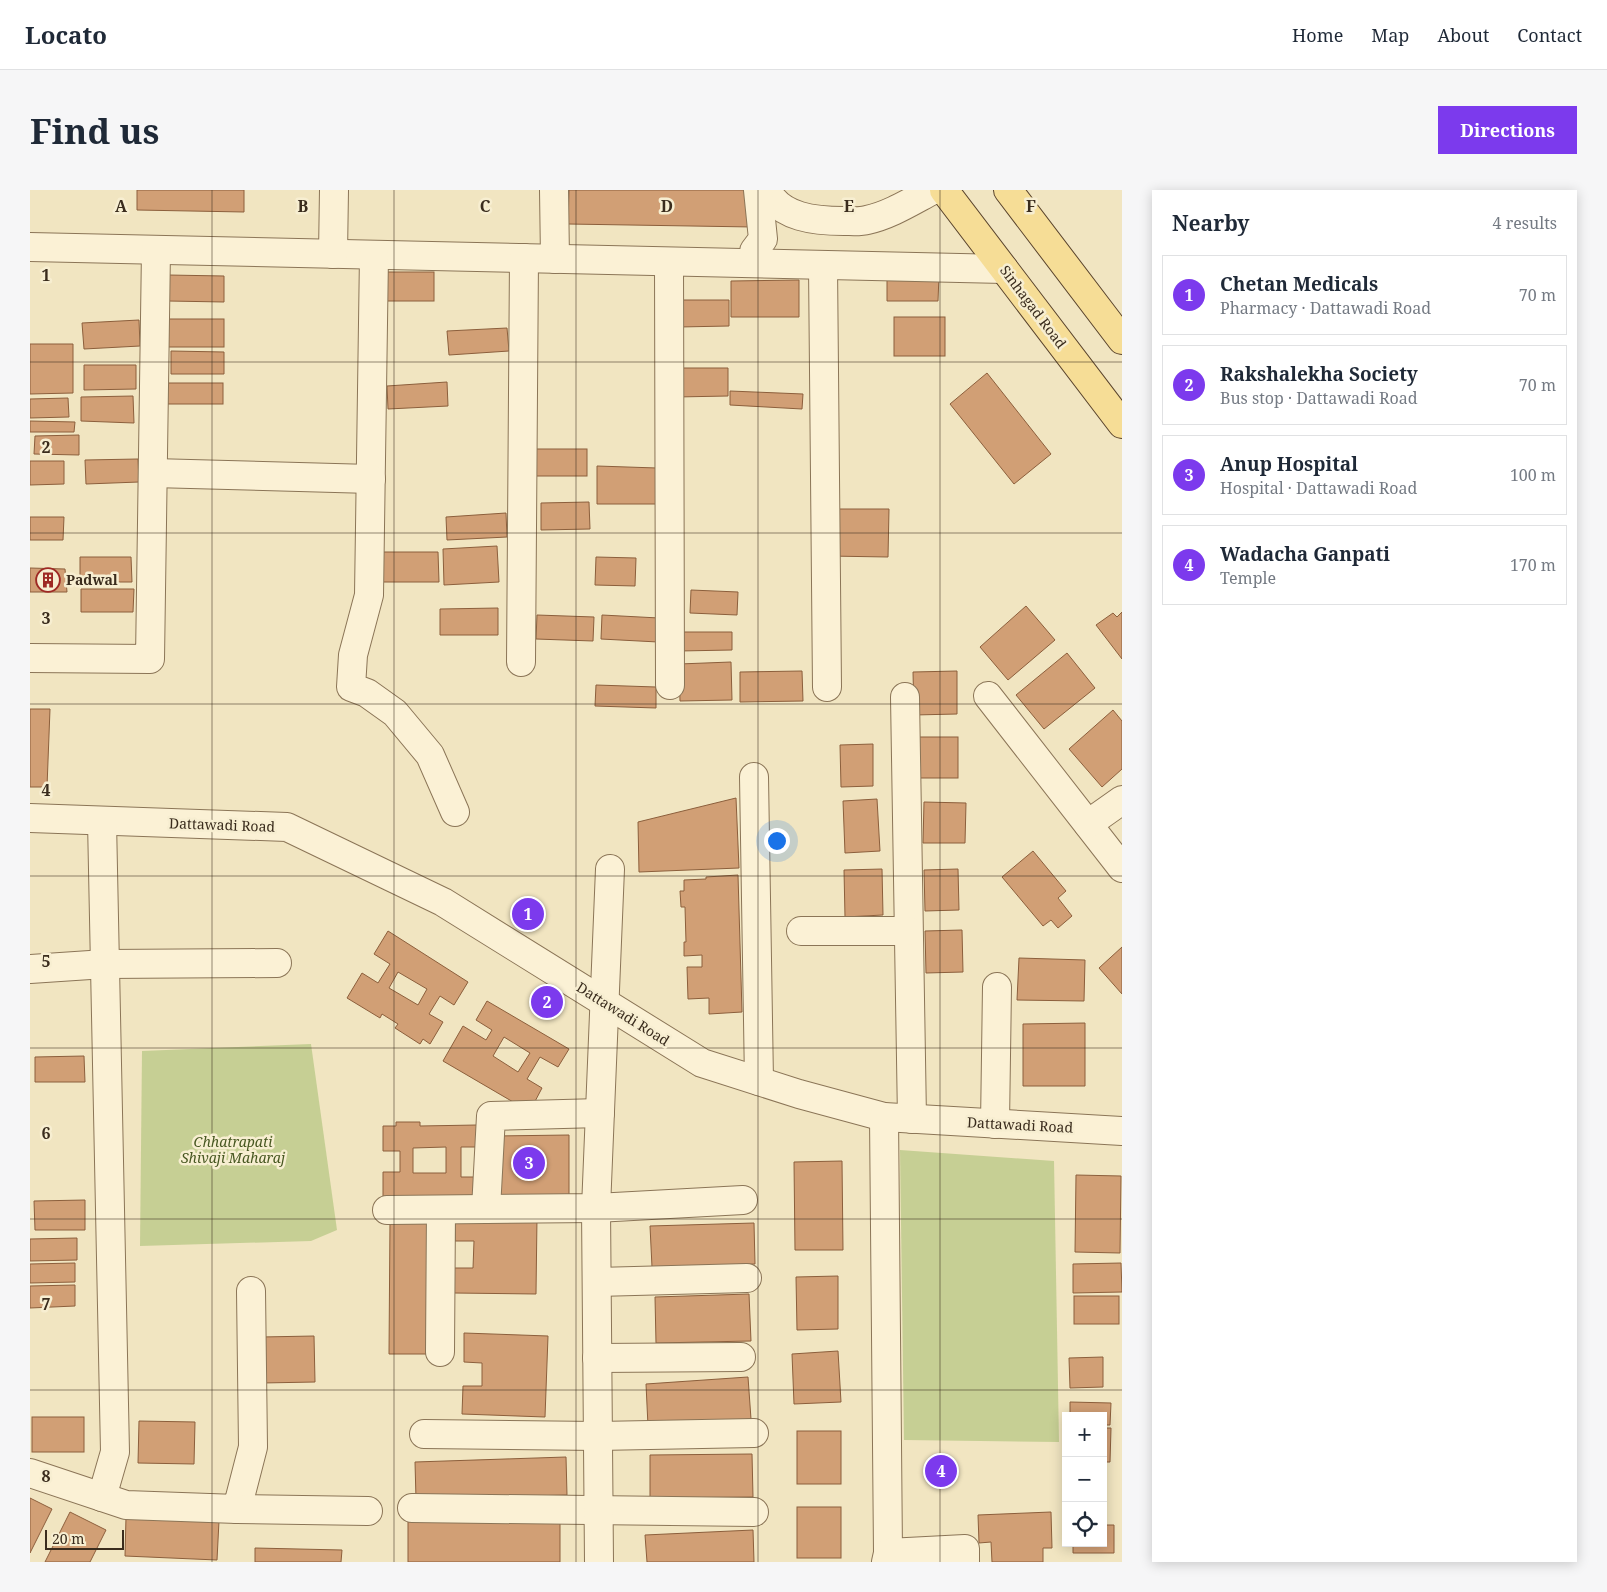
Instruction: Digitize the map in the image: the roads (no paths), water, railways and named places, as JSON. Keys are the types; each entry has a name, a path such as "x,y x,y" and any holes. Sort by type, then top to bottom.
{"main road":[{"name":"Sinhagad Road","path":"944,190 1122,424"},
{"path":"1008,190 1122,340"}],"street":[{"path":"333,254 334,190"},
{"path":"554,190 556,259"},
{"path":"754,263 754,251 763,240 758,190"},
{"path":"767,190 769,195 782,209 797,216 830,221 865,221 880,216 933,190"},
{"path":"30,247 1004,269"},
{"path":"30,658 150,659 156,250"},
{"path":"374,255 369,594 353,656 351,687 366,693 395,713 430,755 455,812"},
{"path":"521,662 524,258"},
{"path":"669,262 670,685"},
{"path":"823,265 827,687"},
{"path":"153,473 371,479"},
{"path":"988,696 1122,868"},
{"path":"905,697 912,1119"},
{"path":"754,777 759,1081"},
{"path":"1088,824 1122,800"},
{"name":"Dattawadi Road","path":"30,818 287,827 443,902 702,1063 884,1117 1122,1131"},
{"path":"102,821 115,1452 102,1497"},
{"path":"599,1562 596,1208 610,869"},
{"path":"801,931 908,931"},
{"path":"30,969 104,964 277,963"},
{"path":"995,1124 997,987"},
{"path":"486,1209 491,1116 600,1113"},
{"path":"884,1117 887,1558 965,1549 965,1562"},
{"path":"387,1210 596,1208 743,1200"},
{"path":"440,1352 441,1210"},
{"path":"597,1282 748,1278"},
{"path":"238,1509 253,1447 252,1291"},
{"path":"598,1358 741,1357"},
{"path":"424,1434 598,1436 754,1433"},
{"path":"30,1473 126,1505 368,1511"},
{"path":"412,1508 754,1512"}],"place":[{"name":"Padwal","path":"48,580"},
{"name":"Chetan Medicals","path":"528,914"},
{"name":"Rakshalekha Society","path":"547,1002"},
{"name":"Anup Hospital","path":"529,1163"},
{"name":"Wadacha Ganpati","path":"941,1471"}],"park label":[{"name":"Chhatrapati Shivaji Maharaj","path":"233,1150"}]}
